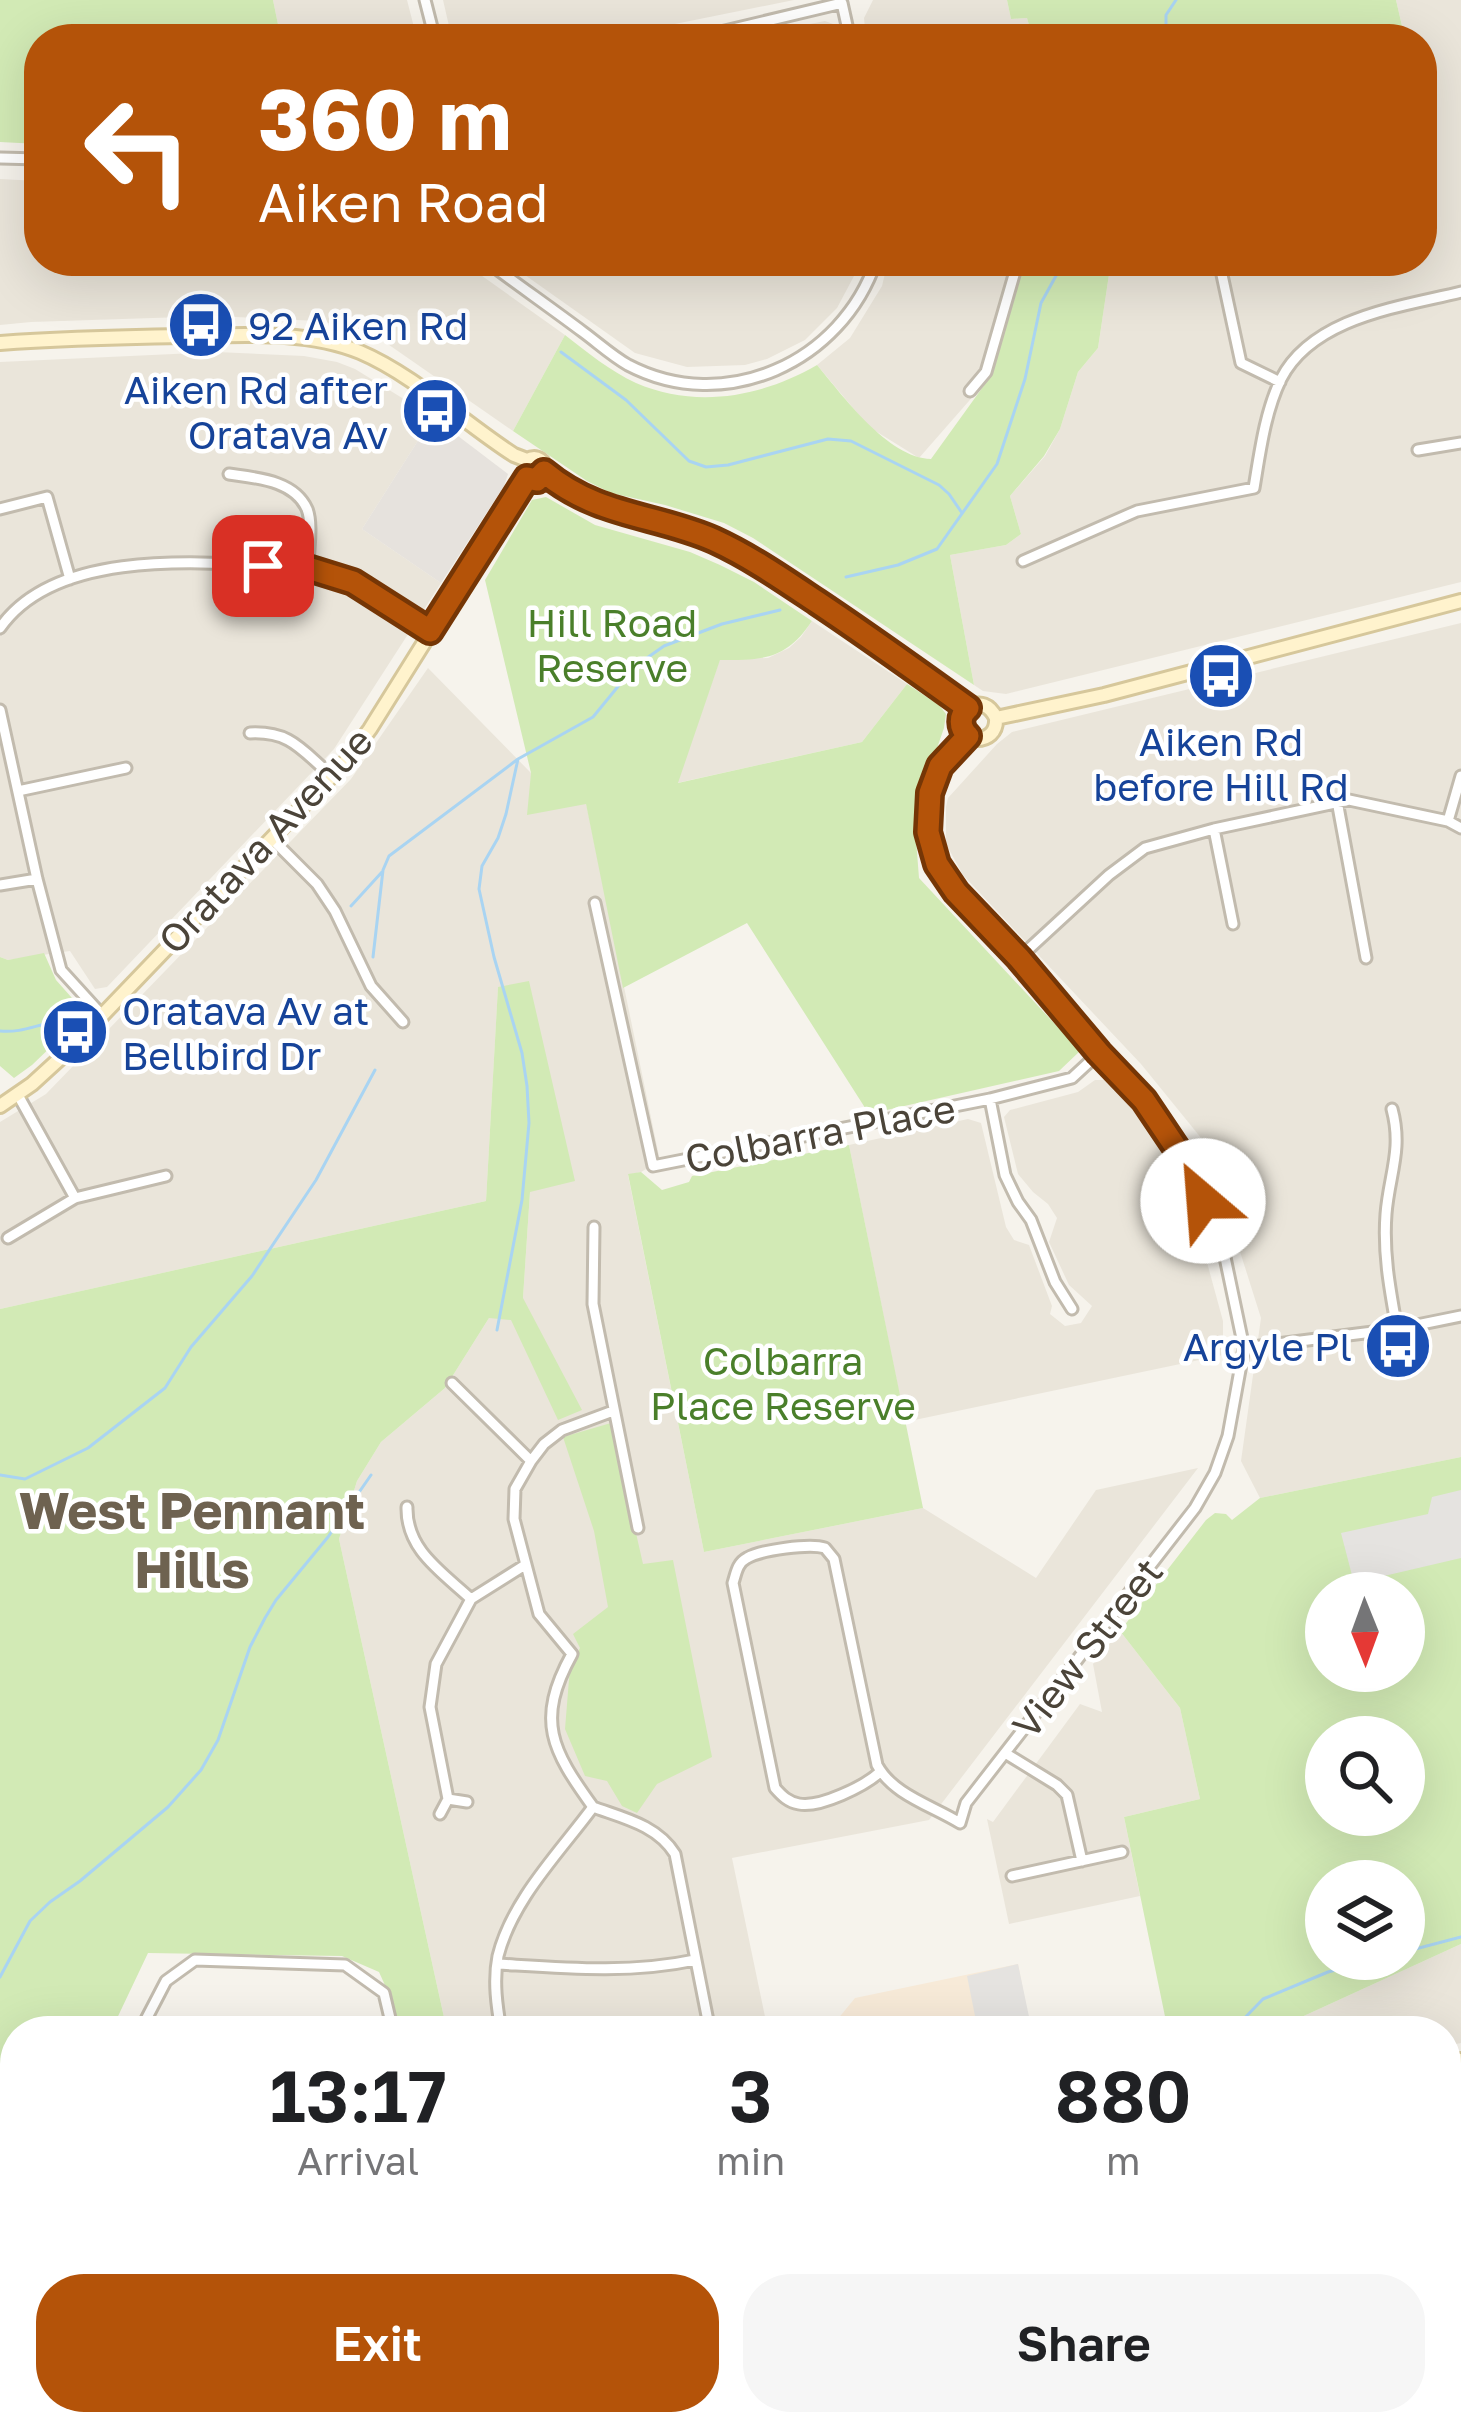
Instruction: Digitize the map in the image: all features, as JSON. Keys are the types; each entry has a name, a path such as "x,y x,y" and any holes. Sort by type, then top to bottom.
{"street":[{"path":"754,24 842,3 847,24"},
{"path":"506,276 628,365 693,384 767,374 802,358 856,308 870,276"},
{"path":"970,391 986,372 1014,276"},
{"path":"1222,276 1241,363 1280,382"},
{"path":"1023,561 1137,511 1253,488 1264,430 1280,382 1310,345 1350,321 1461,292"},
{"path":"0,343 246,335 324,342 355,350 386,366 514,455 540,460 544,472 537,480 527,478 526,460"},
{"path":"1418,449 1461,443"},
{"path":"544,472 592,502 691,531 742,554 868,635 968,708"},
{"path":"230,474 267,479 292,491 308,510 308,568"},
{"name":"Oratava Avenue","path":"0,1106 47,1071 333,777 359,745 527,478"},
{"path":"0,509 47,497 70,579"},
{"path":"0,628 14,608 70,579 125,566 173,562 308,568 353,582 430,631"},
{"path":"996,718 1461,601"},
{"path":"986,706 996,718 995,729 986,737 968,736 961,724 968,708 986,706"},
{"path":"0,710 61,970 101,1014"},
{"path":"250,733 284,736 333,777"},
{"path":"968,736 940,766 930,793 931,847 946,880 1144,1100 1183,1158 1222,1243 1244,1348 1461,1316"},
{"path":"18,790 126,768"},
{"path":"1448,820 1461,776"},
{"path":"1019,958 1109,874 1145,848 1349,800 1448,820 1461,828"},
{"path":"1336,801 1366,958"},
{"path":"1214,830 1233,924"},
{"path":"273,840 317,884 371,986 403,1022"},
{"path":"0,885 37,879"},
{"name":"Colbarra Place","path":"595,903 653,1166 990,1099 1072,1078 1099,1053"},
{"path":"18,1095 75,1198"},
{"path":"990,1099 1005,1174 1072,1310"},
{"path":"1393,1109 1399,1134 1384,1254 1397,1329"},
{"path":"8,1238 75,1198 166,1176"},
{"path":"594,1227 593,1304 638,1528"},
{"name":"View Street","path":"880,1772 916,1799 961,1823 966,1803 1185,1522 1215,1473 1228,1436 1244,1348"},
{"path":"452,1383 531,1461"},
{"path":"613,1411 562,1430 544,1444 515,1489 514,1520 539,1614 572,1654 554,1695 551,1731 562,1765 593,1807 650,1828 675,1854 707,2016"},
{"path":"407,1507 414,1544 471,1599"},
{"path":"815,1545 834,1559 880,1772 869,1782 810,1804 784,1798 775,1788 733,1583 747,1558 815,1545"},
{"path":"440,1814 448,1799 430,1707 436,1664 471,1599 525,1565"},
{"path":"1005,1753 1066,1795 1082,1861"},
{"path":"448,1799 467,1802"},
{"path":"499,2016 498,1964 516,1910 593,1807"},
{"path":"1012,1876 1122,1852"},
{"path":"148,2016 166,1981 195,1960 345,1965 384,1994 389,2016"},
{"path":"498,1964 621,1969 695,1960"}],"shaded area":[{"path":"273,0 407,0 413,24 278,24"},
{"path":"443,0 794,0 675,24 449,24"},
{"path":"873,0 1007,0 1011,19 1027,18 1029,24 865,24"},
{"path":"1396,0 1461,0 1461,582 1006,694 983,691 974,685 950,555 1006,545 1021,534 1010,496 1045,456 1060,429 1078,372 1098,348 1109,276 1437,276 1437,24 1402,24"},
{"path":"0,179 24,180 24,276 482,276 565,335 513,431 369,331 318,321 214,316 0,325"},
{"path":"526,276 854,276 837,308 805,340 767,359 745,365 687,367 635,353"},
{"path":"884,276 1019,276 990,377 919,458 869,427 817,365 850,338"},
{"path":"217,352 337,362 433,417 362,529 441,583 334,749 107,987 95,989 70,951 8,960 0,957 0,362"},
{"path":"433,417 508,474 441,583 362,529"},
{"path":"812,621 907,684 862,742 677,783 720,659 768,658 789,648"},
{"path":"1461,623 1461,1457 1260,1498 1241,1461 1261,1318 1206,1144 1141,1064 963,875 946,844 948,798 1012,732"},
{"path":"428,668 531,773 586,803 660,1161 628,1175 704,1552 923,1508 1036,1578 1096,1490 1198,1468 929,1820 732,1858 765,2016 444,2016 339,1539 357,1481 381,1442 445,1388 489,1318 523,1298 530,1192 529,982 498,988 486,1201 0,1309 0,1122 46,1094 351,779"},
{"path":"1095,1080 1108,1080 1174,1161 1188,1193 1223,1321 1223,1355 905,1422 849,1145 968,1119 981,1123 1006,1227 1014,1240 1029,1245 1052,1306 1050,1314 1065,1326 1081,1323 1092,1306 1069,1285 1049,1242 1057,1218 1018,1174 1004,1117 1010,1110 1078,1092"},
{"path":"1461,1490 1461,1558 1401,1572 1351,1572 1341,1533 1428,1514 1432,1497"},
{"path":"1120,1631 1180,1708 1200,1799 1124,1817 1140,1896 1009,1924 987,1819 993,1822 1080,1704 1102,1712 1093,1664"},
{"path":"1461,1944 1461,2016 1304,2016 1382,1980 1425,1980 1425,1960"},
{"path":"1018,1964 1028,2016 840,2016 855,1998"},
{"path":"1018,1964 1029,2016 975,2016 967,1976"}],"green space":[{"path":"0,0 273,0 278,24 24,24 24,143 0,142"},
{"path":"1007,0 1396,0 1402,24 1029,24 1027,18 1011,19"},
{"path":"1019,276 1109,276 1098,348 1078,372 1060,429 1044,456 1010,496 1021,534 1006,545 950,555 974,685 753,538 724,523 611,493 513,431 565,335 626,378 682,396 751,392 817,365 883,437 915,456 931,459 990,377"},
{"name":"Hill Road Reserve","path":"546,497 595,525 720,565 812,621 793,644 772,655 720,660 678,783 862,742 907,684 939,705 946,714 944,728 914,814 919,878 1080,1051 1059,1071 869,1114 747,923 623,988 586,804 527,815 531,773 485,580 532,500"},
{"path":"44,953 56,980 80,1007 81,1018 14,1078 0,1066 0,957 8,960"},
{"path":"529,981 575,1181 530,1192 523,1298 582,1410 558,1420 511,1320 489,1318 445,1388 381,1442 357,1481 339,1539 444,2016 396,2016 379,1972 342,1956 148,1953 118,2016 0,2016 0,1309 486,1201 498,987"},
{"name":"Colbarra Place Reserve","path":"849,1145 923,1508 704,1552 628,1174 641,1172 662,1190 689,1182 692,1176"},
{"path":"611,1423 643,1564 673,1560 712,1757 657,1784 637,1813 622,1806 607,1781 585,1776 565,1729 570,1667 580,1648 573,1634 608,1607 594,1531 563,1437"},
{"path":"1461,1457 1461,1944 1425,1960 1425,1860 1305,1860 1305,1980 1382,1980 1304,2016 1165,2016 1124,1817 1200,1799 1180,1708 1120,1631 1206,1520 1215,1513 1232,1520 1260,1498"}],"waterway":[{"path":"1166,24 1176,0"},
{"path":"846,577 898,565 937,549 997,464 1025,379 1041,303 1056,276"},
{"path":"561,352 626,400 689,461 706,467 728,465 828,439 851,441 939,485 962,513"},
{"path":"373,957 383,870 389,856 518,759 593,717 634,667 664,646 722,624 780,610"},
{"path":"497,1330 522,1200 529,1123 522,1053 479,889 482,866 506,814 518,759"},
{"path":"351,906 382,872"},
{"path":"0,1031 69,1023"},
{"path":"0,1475 25,1479 88,1448 165,1388 191,1347 252,1276 316,1180 375,1070"},
{"path":"0,1977 30,1921 168,1807 201,1770 218,1740 265,1618 371,1475"},
{"path":"1425,1946 1461,1937"},
{"path":"1247,2016 1263,1999 1309,1980"}],"place":[{"name":"92 Aiken Rd","path":"201,325"},
{"name":"Aiken Rd after Oratava Av","path":"435,411"},
{"name":"Aiken Rd before Hill Rd","path":"1221,676"},
{"name":"Oratava Av at Bellbird Dr","path":"75,1032"},
{"name":"Argyle Pl","path":"1398,1346"}],"district":[{"name":"West Pennant Hills","path":"192,1538"}],"route":[{"path":"263,566 329,572 430,631 527,478 537,480 544,472 592,502 691,531 727,547 868,635 968,708 961,724 968,736 940,766 928,802 931,847 946,880 1144,1100 1183,1158 1203,1201"}]}
